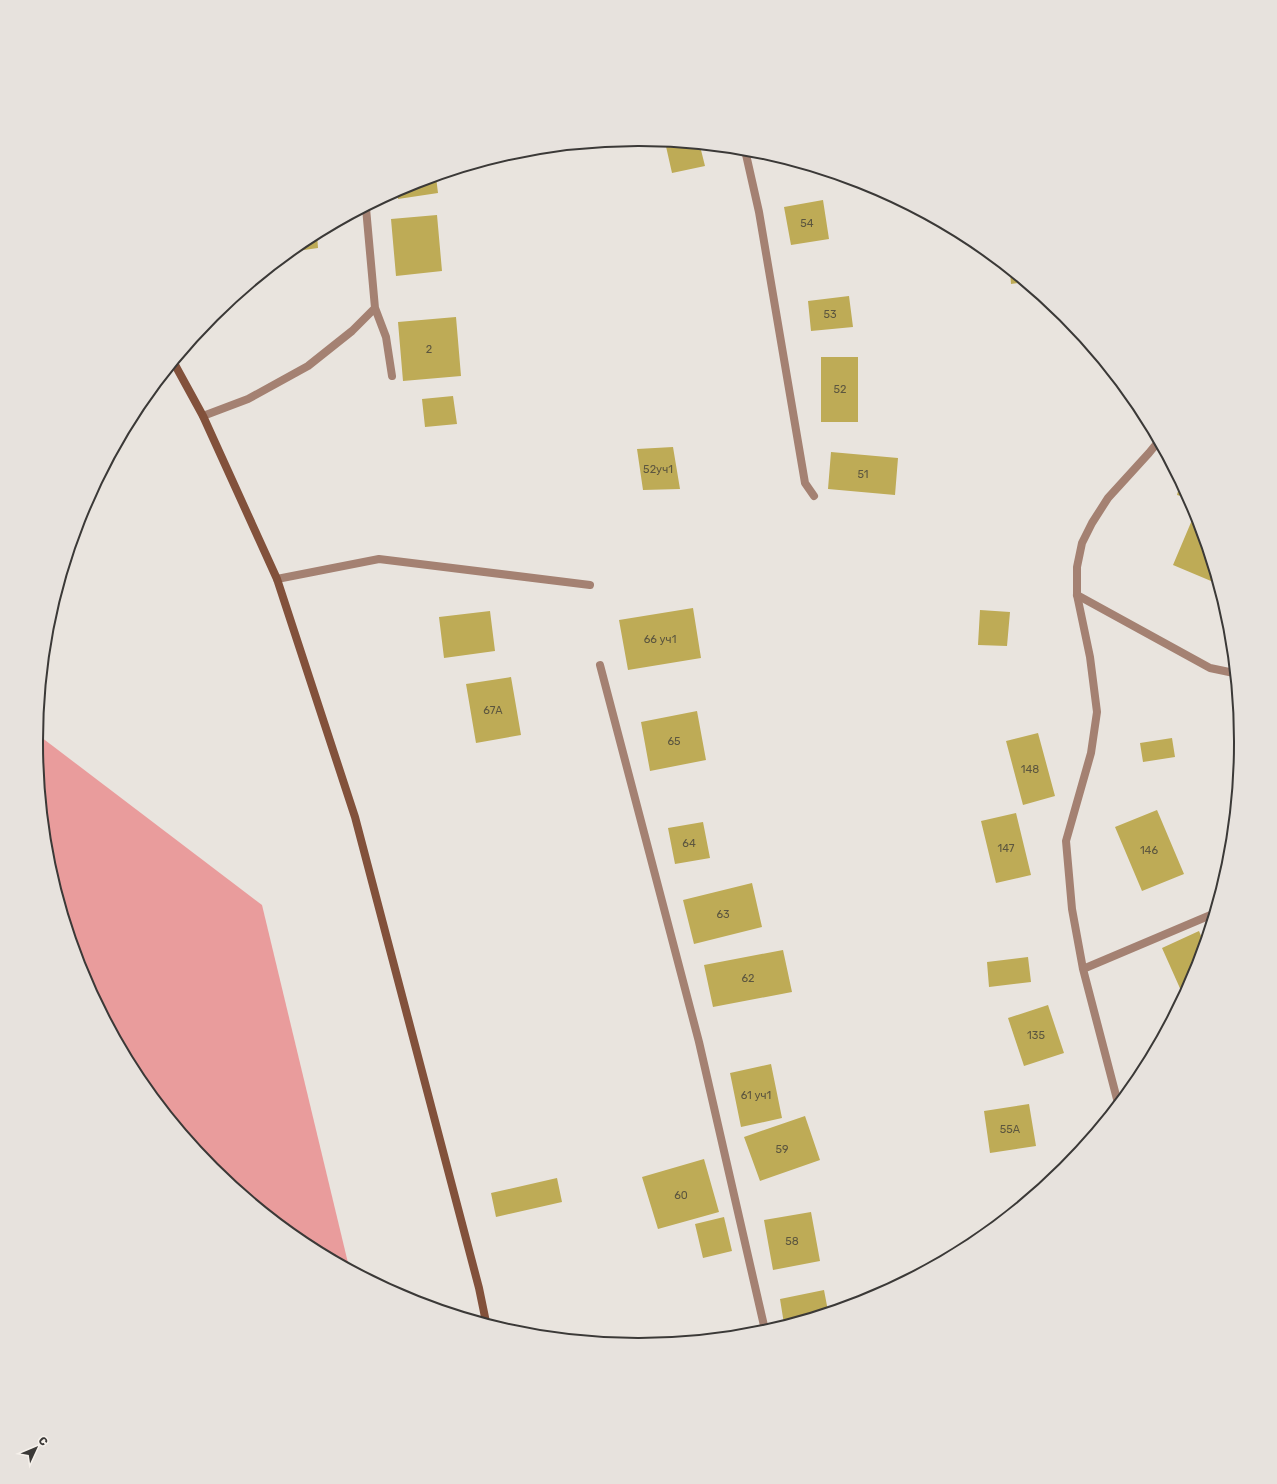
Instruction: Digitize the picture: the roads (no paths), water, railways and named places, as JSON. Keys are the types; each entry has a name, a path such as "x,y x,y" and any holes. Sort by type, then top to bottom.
{"street":[{"path":"746,157 758,212 805,483 814,496"},
{"path":"366,213 375,308 386,337 392,376"},
{"path":"203,416 248,399 308,366 352,331 375,308"},
{"path":"176,367 203,416 277,579 355,817 477,1281 485,1317"},
{"path":"1117,1097 1083,969 1072,909 1066,841 1091,753 1097,712 1090,658 1077,595 1077,567 1082,543 1092,523 1108,498 1155,446"},
{"path":"277,579 379,559 590,585"},
{"path":"1077,595 1210,668 1230,672"},
{"path":"600,665 699,1042 764,1324"},
{"path":"1083,969 1207,916"}]}
